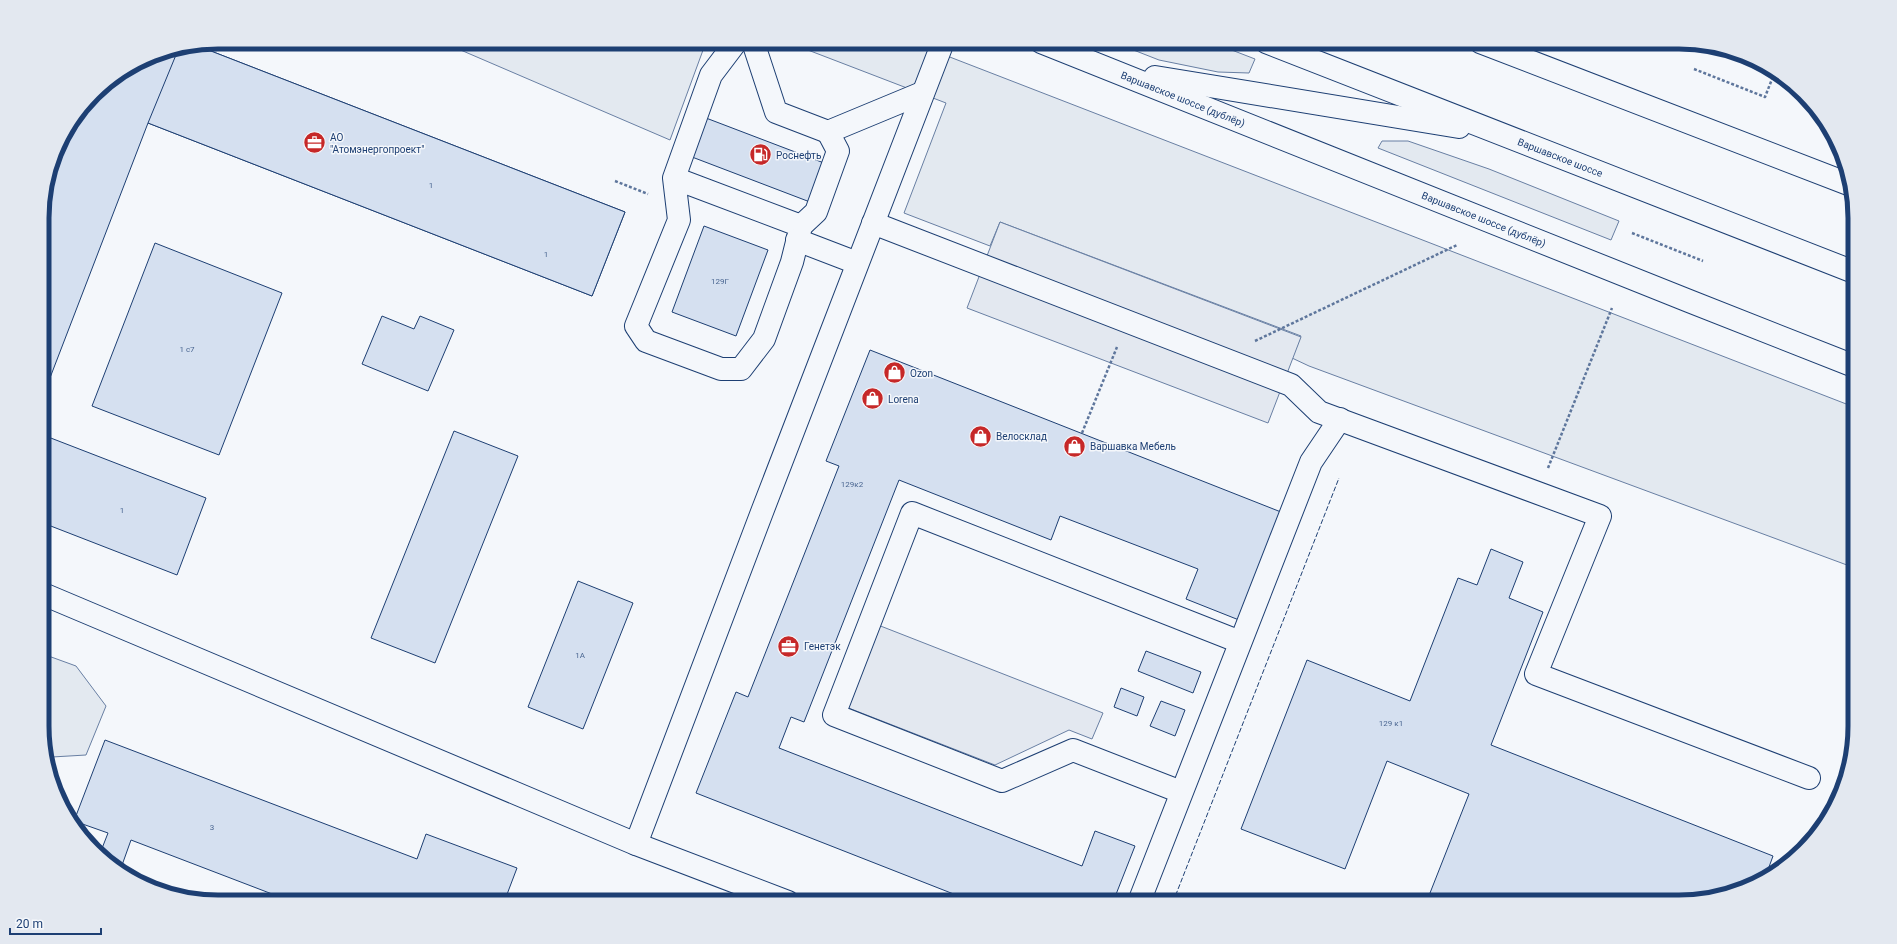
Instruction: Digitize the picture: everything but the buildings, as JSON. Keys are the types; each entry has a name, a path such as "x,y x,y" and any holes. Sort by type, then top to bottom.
{"main road":[{"path":"730,49 710,75 674,178 679,220 636,326 646,341 722,369 741,369 764,339 792,262 799,233 816,212 838,151 828,132 776,112 754,49"},
{"path":"636,844 922,93 940,49"},
{"path":"1059,49 1114,70 1503,134"},
{"name":"Варшавское шоссе","path":"1284,49 1848,270"},
{"path":"1498,49 1844,182"},
{"name":"Варшавское шоссе (дублёр)","path":"1114,70 1689,302 1848,364"},
{"path":"828,132 922,93"},
{"path":"674,178 799,233 857,263"},
{"path":"873,223 1291,385 1319,412 1600,516 1536,674 1809,778"},
{"path":"1142,895 1310,462 1340,420"},
{"path":"1181,792 1073,750 1002,781 834,715 912,513 1240,642"},
{"path":"49,597 636,844 770,895"}],"path":[{"path":"1694,69 1765,97 1773,78"},
{"path":"615,180 640,190"},
{"path":"1632,233 1703,261"},
{"path":"1220,358 1457,245"},
{"path":"1538,493 1612,308"},
{"path":"1082,434 1127,321"}],"shaded area":[{"path":"458,49 703,49 670,140"},
{"path":"805,49 929,49 1848,405 1848,565 1309,366 1292,358 1301,336 1000,222 990,246 904,213 946,103"},
{"path":"1131,49 1229,49 1255,59 1249,73 1218,72 1159,60"},
{"path":"1382,141 1408,141 1489,169 1619,221 1611,240 1378,148"},
{"path":"1000,222 1301,337 1268,423 967,308"},
{"path":"878,625 1103,713 1092,739 1069,730 995,765 846,707"},
{"path":"49,656 76,666 106,706 86,755 52,757 49,737"}],"fence":[{"path":"1176,895 1339,478"}],"place":[{"name":"АО \"Атомэнергопроект\"","path":"315,143"},
{"name":"Роснефть","path":"760,155"},
{"name":"Ozon","path":"894,373"},
{"name":"Lorena","path":"872,399"},
{"name":"Велосклад","path":"980,436"},
{"name":"Варшавка Мебель","path":"1074,446"},
{"name":"Генетэк","path":"788,646"}]}
